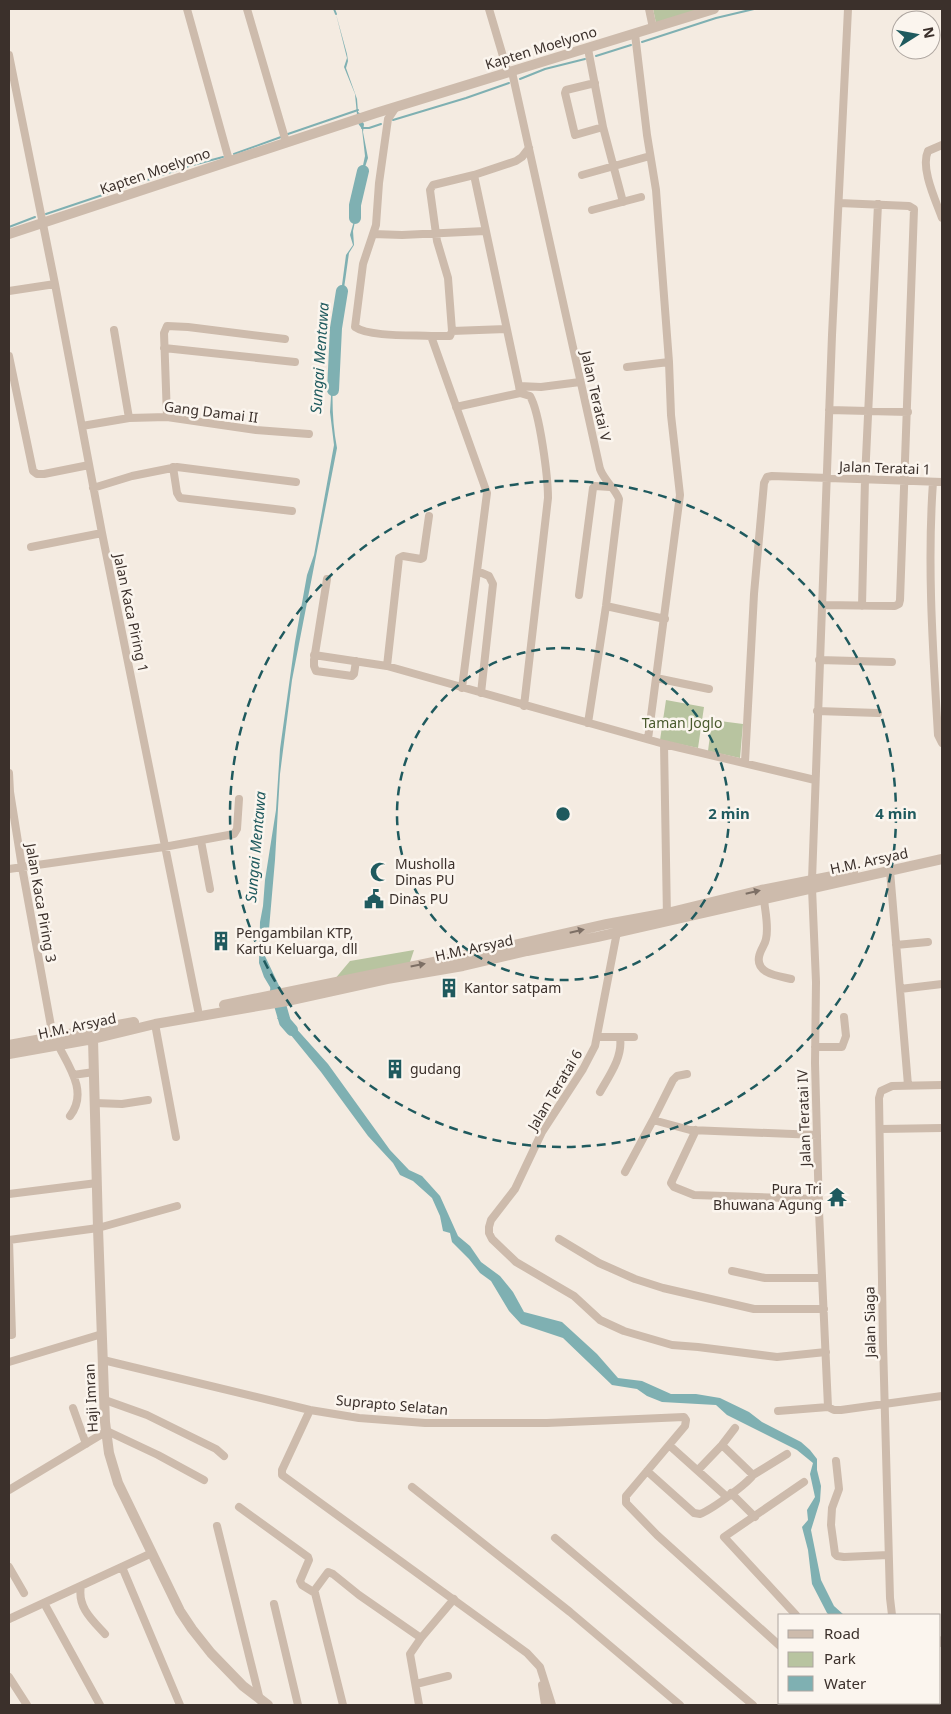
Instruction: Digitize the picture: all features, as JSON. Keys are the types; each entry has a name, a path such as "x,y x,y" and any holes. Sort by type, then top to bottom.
{"street":[{"path":"187,9 229,160"},
{"path":"247,9 286,142"},
{"name":"Jalan Teratai V","path":"490,9 510,73 529,148 600,468 604,480 618,495 619,499 606,606 588,723"},
{"path":"649,9 653,28"},
{"name":"Kapten Moelyono","path":"9,234 338,125 714,9"},
{"name":"Jalan Teratai IV","path":"828,1407 817,1135 816,982 812,884 826,478 848,9"},
{"path":"635,34 656,190 669,362 671,415 680,495 648,739"},
{"path":"588,49 604,127 623,202"},
{"name":"Jalan Kaca Piring 1","path":"9,55 55,284 102,534 198,1010"},
{"path":"595,83 566,90 565,93 575,135 604,127"},
{"path":"396,107 388,119 376,220 363,264 355,327 364,331 392,335 450,336 452,331 448,278 436,233 430,187 516,161 529,148"},
{"path":"942,145 928,151 925,157 927,170 942,218"},
{"path":"582,175 650,156"},
{"path":"474,175 520,390 530,396 533,402 546,468 548,492 524,706"},
{"path":"592,210 641,197"},
{"path":"822,605 895,606 900,603 914,209 912,206 839,203"},
{"path":"862,606 878,204"},
{"path":"373,234 402,235 485,231"},
{"path":"9,291 55,284"},
{"path":"167,417 164,348 165,329 167,326 285,339"},
{"path":"452,331 506,329"},
{"path":"114,330 128,418"},
{"path":"431,336 487,493 462,688"},
{"path":"164,348 295,362"},
{"path":"9,356 32,471 37,474 44,474 89,465"},
{"path":"627,366 669,362"},
{"path":"456,407 520,390 580,382"},
{"path":"829,410 908,412"},
{"name":"Gang Damai II","path":"82,426 128,418 167,417 256,430 309,434"},
{"path":"93,488 132,476 182,466 296,482"},
{"path":"173,467 177,493 180,498 292,511"},
{"name":"Jalan Teratai 1","path":"745,762 754,594 764,483 767,477 942,482"},
{"path":"933,482 930,530 932,618 938,735 942,744"},
{"path":"579,595 593,488 595,486 610,486"},
{"path":"387,666 399,558 403,556 423,558 429,516"},
{"path":"31,547 102,534"},
{"path":"477,571 489,576 493,584 480,693"},
{"path":"327,579 314,655 314,666 316,671 352,676 356,661"},
{"path":"606,606 664,618"},
{"path":"314,655 387,666 664,744 815,780"},
{"path":"819,660 892,662"},
{"path":"656,678 709,689"},
{"path":"817,710 878,713"},
{"path":"664,744 667,916"},
{"name":"Jalan Kaca Piring 3","path":"9,773 9,792 22,868 56,1041 73,1075 79,1096 76,1107 70,1116"},
{"path":"9,869 164,847 234,834 236,832 239,799"},
{"path":"200,841 210,889"},
{"name":"H.M. Arsyad","path":"286,997 607,924 667,916 764,899 812,884 942,853"},
{"name":"H.M. Arsyad","path":"9,1046 93,1039 286,997 463,966 617,932 761,890 890,871 942,859"},
{"path":"890,871 908,1085"},
{"path":"764,899 767,929 764,945 759,957 760,966 765,972 791,979"},
{"name":"Jalan Teratai 6","path":"617,932 598,1037 583,1069 542,1132 514,1189 491,1220 488,1231 492,1239 516,1262 574,1296 600,1320 624,1331 672,1345 777,1357 826,1352"},
{"path":"896,945 928,942"},
{"path":"900,989 942,984"},
{"name":"H.M. Arsyad","path":"9,1054 56,1041 198,1010 271,1000"},
{"path":"815,1047 842,1047 846,1036 844,1017"},
{"path":"156,1024 176,1137"},
{"path":"598,1037 634,1037"},
{"path":"600,1092 616,1063 621,1045 620,1038"},
{"name":"Haji Imran","path":"93,1039 98,1228 108,1454 118,1483 180,1611 211,1654 232,1676 263,1703"},
{"path":"73,1075 94,1072"},
{"path":"625,1172 673,1080 677,1076 687,1074"},
{"name":"Jalan Siaga","path":"892,1614 888,1555 884,1405 879,1098 881,1091 892,1086 942,1085"},
{"path":"94,1104 128,1104 148,1100"},
{"path":"652,1120 696,1130 817,1135"},
{"path":"880,1129 942,1128"},
{"path":"696,1130 671,1182 674,1187 694,1195 819,1199"},
{"path":"9,1194 97,1183"},
{"path":"12,1334 9,1240 98,1228 177,1206"},
{"path":"559,1239 599,1263 635,1278 673,1290 754,1309 824,1308"},
{"path":"732,1270 765,1278 822,1278"},
{"path":"9,1362 102,1334"},
{"name":"Suprapto Selatan","path":"103,1360 310,1410 359,1418 425,1423 547,1423 684,1417 686,1420 685,1426 669,1445"},
{"path":"778,1411 828,1407 834,1410 841,1410 942,1396"},
{"path":"105,1400 147,1415 216,1449 224,1456"},
{"path":"73,1408 86,1444"},
{"path":"310,1410 282,1470 282,1475 527,1653 537,1663 552,1705"},
{"path":"698,1470 722,1446 735,1428"},
{"path":"9,1490 106,1431 158,1455 204,1480"},
{"path":"755,1517 669,1445 626,1496 626,1504 657,1535 778,1644"},
{"path":"722,1446 753,1475"},
{"path":"647,1471 697,1514 703,1514 753,1475 787,1454"},
{"path":"836,1461 839,1489 832,1508 831,1525 837,1556 888,1555"},
{"path":"795,1614 725,1539 725,1535 755,1517 804,1482"},
{"path":"412,1487 570,1612 680,1705"},
{"path":"240,1507 307,1555 309,1560 300,1580 302,1585 314,1591"},
{"path":"217,1526 263,1703"},
{"path":"555,1538 753,1705"},
{"path":"9,1619 152,1553"},
{"path":"9,1567 24,1592"},
{"path":"122,1567 180,1705"},
{"path":"342,1705 314,1591 328,1572 421,1638"},
{"path":"81,1586 79,1598 82,1607 105,1634"},
{"path":"419,1705 410,1654 454,1599"},
{"path":"44,1603 100,1705"},
{"path":"274,1604 298,1705"},
{"path":"416,1684 448,1676"},
{"path":"543,1676 542,1689 545,1705"},
{"path":"9,1678 27,1705"}],"green space":[{"path":"653,9 702,9 656,23"},
{"name":"Taman Joglo","path":"666,700 704,707 698,748 660,740"},
{"path":"712,720 743,724 740,758 708,751"},
{"path":"414,950 409,965 334,980 350,961"}],"water":[{"path":"336,14 347,54 348,61 346,68 357,99 358,112 361,114 357,115 355,94 344,67 347,58"},
{"path":"362,121 368,158 358,187 365,156 362,129 357,122"},
{"name":"Sungai Mentawa","path":"355,205 357,212 353,231 354,245 349,253 333,378 334,425 337,448 292,680 280,774 275,860 265,956 282,992 272,993 259,963 260,922 276,810 280,749 295,642 307,575 314,555 334,445 330,412 335,334 333,328 338,315 346,255 353,245 350,235 354,221"},
{"path":"285,1016 328,1064 390,1150 409,1170 422,1176 440,1196 458,1236 470,1246 481,1262 500,1276 513,1292 524,1312 562,1322 597,1354 618,1378 642,1381 671,1394 696,1394 720,1398 749,1412 762,1422 801,1442 810,1450 817,1459 817,1470 821,1486 820,1501 811,1530 821,1580 834,1606 843,1614 828,1614 812,1584 808,1550 802,1527 808,1520 807,1510 815,1497 810,1474 813,1463 797,1450 727,1415 716,1405 662,1402 647,1396 637,1389 612,1385 563,1338 521,1324 509,1311 491,1281 480,1273 452,1242 450,1233 443,1231 440,1216 432,1198 413,1181 400,1175 393,1163 368,1136 321,1072 277,1018"}],"waterway":[{"name":"Sungai Mentawa","path":"334,9 336,14"},
{"path":"642,42 716,18 754,9"},
{"path":"596,56 631,45"},
{"path":"520,79 545,69 585,59"},
{"path":"393,120 509,83"},
{"path":"285,135 358,110"},
{"path":"362,128 381,124"},
{"path":"234,154 281,137"},
{"path":"46,214 189,166 223,157"},
{"name":"Sungai Mentawa","path":"355,218 355,205 363,171"},
{"path":"9,227 35,217"},
{"name":"Sungai Mentawa","path":"333,390 336,328 342,291"},
{"name":"Sungai Mentawa","path":"276,991 285,1022 292,1030"}],"place":[{"name":"Musholla Dinas PU","path":"380,872"},
{"name":"Dinas PU","path":"374,899"},
{"name":"Pengambilan KTP, Kartu Keluarga, dll","path":"221,941"},
{"name":"Kantor satpam","path":"449,988"},
{"name":"gudang","path":"395,1069"},
{"name":"Pura Tri Bhuwana Agung","path":"837,1197"}]}
